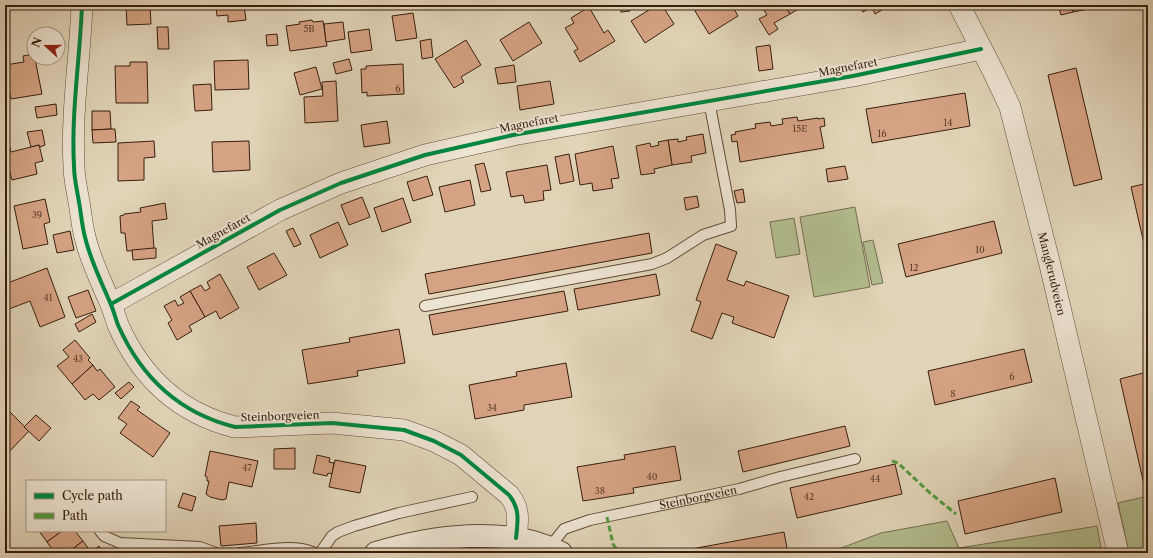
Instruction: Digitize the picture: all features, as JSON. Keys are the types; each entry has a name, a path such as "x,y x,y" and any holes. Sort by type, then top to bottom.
{"street":[{"name":"Steinborgveien","path":"82,5 75,90 74,165 85,238 95,268 111,304 118,325 134,356 140,364 160,388 170,396 209,419 235,427 332,423 394,428 414,433 434,441 461,455 510,495 517,508 516,538"},
{"name":"Manglerudveien","path":"959,5 1010,107 1050,265 1118,553"},
{"name":"Magnefaret","path":"111,304 280,210 341,182 397,163 468,144 513,135 853,76 981,49"},
{"path":"376,553 396,547 450,537 505,536 556,551"}],"lane":[{"path":"425,306 652,264 667,258 703,236 731,226 730,210 709,101"},
{"name":"Steinborgveien","path":"556,551 556,539 564,529 590,520 739,489 780,477 855,459"},
{"path":"320,553 332,536 354,526 399,513 472,497"},
{"path":"101,532 104,536 120,543 200,547 216,553"},
{"path":"240,553 291,547 308,550 315,553"}],"green space":[{"path":"855,207 870,287 814,297 800,217"},
{"path":"794,218 800,254 776,258 770,222"},
{"path":"873,240 883,283 872,285 863,242"},
{"path":"1148,496 1148,553 1129,553 1118,503"},
{"path":"947,521 959,548 1097,526 1102,553 828,553 881,533"}],"building":[{"path":"126,5 156,5 150,6 151,24 127,25"},
{"path":"201,5 244,5 246,20 228,22 228,15 217,16 216,7 201,8"},
{"path":"620,5 630,5 630,11 621,12"},
{"path":"657,5 662,5 674,24 645,43 631,21"},
{"path":"705,5 732,5 738,16 709,34 695,11"},
{"path":"761,5 785,5 790,14 774,23 778,29 769,35 759,19 767,15"},
{"path":"785,5 805,5 790,14"},
{"path":"858,5 890,5 875,14 872,7 863,12"},
{"path":"1058,5 1071,5 1073,12 1061,15"},
{"path":"1071,5 1087,5 1088,9 1073,12"},
{"path":"1087,5 1102,5 1088,9"},
{"path":"589,7 604,33 608,30 615,41 580,62 574,51 578,49 565,28 574,23 571,18"},
{"path":"413,13 417,38 396,41 392,16"},
{"path":"312,20 313,22 323,21 327,46 290,51 286,26"},
{"path":"343,22 345,39 326,42 324,24"},
{"path":"529,22 542,43 513,61 500,40"},
{"path":"157,27 168,27 169,49 158,49"},
{"path":"369,29 372,50 351,53 348,32"},
{"path":"277,34 278,45 267,46 266,35"},
{"path":"431,39 433,57 422,59 420,41"},
{"path":"466,40 481,65 461,77 464,82 454,88 435,59"},
{"path":"770,45 773,69 759,71 756,47"},
{"path":"26,55 26,66 36,66 42,94 11,99 7,79 5,79 5,65 24,62 23,56"},
{"path":"349,59 352,70 336,74 333,63"},
{"path":"248,60 249,89 215,90 214,61"},
{"path":"130,62 147,62 148,103 116,103 115,66 130,66"},
{"path":"403,64 404,94 367,96 367,92 362,93 361,69 366,69 366,66"},
{"path":"514,65 516,82 498,84 495,68"},
{"path":"316,67 322,89 300,95 294,73"},
{"path":"1076,68 1102,179 1074,186 1048,75"},
{"path":"336,81 338,121 305,123 304,97 323,96 322,82"},
{"path":"550,81 554,104 520,110 517,86"},
{"path":"211,84 212,110 195,111 193,85"},
{"path":"965,93 970,126 872,143 866,109"},
{"path":"56,104 57,115 37,118 35,107"},
{"path":"92,111 110,111 111,129 92,130"},
{"path":"797,117 798,121 824,118 825,126 820,127 824,148 740,162 737,141 732,142 731,135 736,134 735,132 756,128 755,124 770,122 771,126 783,124 782,119"},
{"path":"387,121 390,143 364,147 361,125"},
{"path":"115,129 116,142 93,143 92,130"},
{"path":"42,130 45,145 40,147 39,145 31,147 27,132"},
{"path":"703,134 706,153 691,156 692,162 672,165 668,140 678,139 678,142 687,140 686,137"},
{"path":"668,140 672,165 654,169 655,173 641,175 636,146 650,143 651,147 659,145 658,142"},
{"path":"154,141 155,157 144,158 144,180 118,181 118,143"},
{"path":"249,141 250,170 213,172 212,142"},
{"path":"9,144 11,152 39,145 43,161 35,163 37,174 12,180 9,169 5,170 5,145"},
{"path":"613,146 619,178 611,179 613,188 593,191 592,183 580,185 575,154"},
{"path":"569,154 574,181 560,184 555,157"},
{"path":"484,163 491,190 481,192 475,165"},
{"path":"547,165 551,190 543,191 544,200 525,203 523,195 511,197 506,172"},
{"path":"845,166 848,179 828,182 826,169"},
{"path":"427,176 433,195 413,201 407,182"},
{"path":"470,180 475,205 445,212 439,187"},
{"path":"1148,183 1148,261 1131,187"},
{"path":"743,189 745,202 737,203 734,191"},
{"path":"697,196 699,207 686,210 684,198"},
{"path":"362,197 370,217 349,225 341,205"},
{"path":"403,198 411,222 382,232 374,208"},
{"path":"45,199 50,222 44,224 48,244 23,249 14,206"},
{"path":"165,203 167,219 152,221 154,249 127,251 125,233 121,233 120,216 124,214 141,212 140,208"},
{"path":"994,221 1002,253 906,277 898,244"},
{"path":"338,222 348,245 320,258 310,235"},
{"path":"293,228 301,244 294,247 286,231"},
{"path":"70,231 74,250 57,253 53,235"},
{"path":"649,233 652,253 429,294 425,274"},
{"path":"716,244 737,252 727,280 744,286 746,281 789,296 774,338 732,323 734,317 722,313 712,339 691,331 701,302 696,300"},
{"path":"156,248 156,258 133,260 132,250"},
{"path":"274,253 287,275 259,290 247,267"},
{"path":"47,268 65,317 40,327 30,301 9,309 5,298 5,284"},
{"path":"220,274 239,308 220,319 216,311 205,317 190,291 201,285 205,291 210,288 207,282"},
{"path":"656,274 660,295 578,310 574,289"},
{"path":"88,290 96,311 76,318 68,297"},
{"path":"190,291 205,317 189,326 192,331 177,340 168,323 172,320 164,306 175,300 178,306 184,303 180,297"},
{"path":"564,291 568,311 433,335 429,315"},
{"path":"92,314 96,322 79,332 75,324"},
{"path":"399,329 405,363 357,371 358,376 308,384 302,350 350,342 349,338"},
{"path":"75,340 90,358 88,360 93,365 72,384 57,366 69,357 63,350"},
{"path":"1024,349 1032,382 935,405 928,371"},
{"path":"566,363 572,397 524,405 524,410 475,419 469,385 517,376 516,372"},
{"path":"93,365 97,371 100,369 115,387 99,400 93,394 85,400 72,384"},
{"path":"1147,372 1148,489 1145,489 1120,379"},
{"path":"129,382 134,387 121,399 115,393"},
{"path":"131,401 140,407 137,410 170,433 153,457 120,433 127,424 118,418"},
{"path":"5,407 29,431 5,456"},
{"path":"36,415 51,428 39,441 24,427"},
{"path":"845,426 850,446 743,472 738,451"},
{"path":"675,446 681,480 633,488 634,493 583,501 577,467 625,459 624,455"},
{"path":"295,448 295,469 274,469 274,449"},
{"path":"210,451 258,461 252,487 229,482 226,499 222,500 210,497 206,494 209,481 207,481 207,477 205,476"},
{"path":"317,455 330,458 329,462 334,463 332,474 328,473 327,476 313,473"},
{"path":"335,460 366,466 360,493 329,487"},
{"path":"895,464 902,494 797,518 790,488"},
{"path":"1055,478 1062,512 965,534 958,501"},
{"path":"183,493 196,497 192,511 178,507"},
{"path":"256,523 257,543 221,546 219,526"},
{"path":"40,532 61,532 47,542"},
{"path":"61,532 76,532 83,541 67,553 55,553 47,542"},
{"path":"784,532 788,553 687,553 686,550"},
{"path":"83,541 91,552 99,546 102,551 99,553 67,553"}],"marked path":[{"path":"892,461 898,463 930,493 956,514"},
{"path":"607,517 613,544 619,553"}],"cycle path":[{"path":"82,5 73,146 74,175 83,228 92,261 112,306 118,325 127,344 150,376 179,402 215,421 235,427 332,423 404,430 434,441 461,455 509,495 517,510 518,520 516,538"},
{"path":"111,304 280,210 341,183 425,155 513,135 853,76 981,49"}]}
